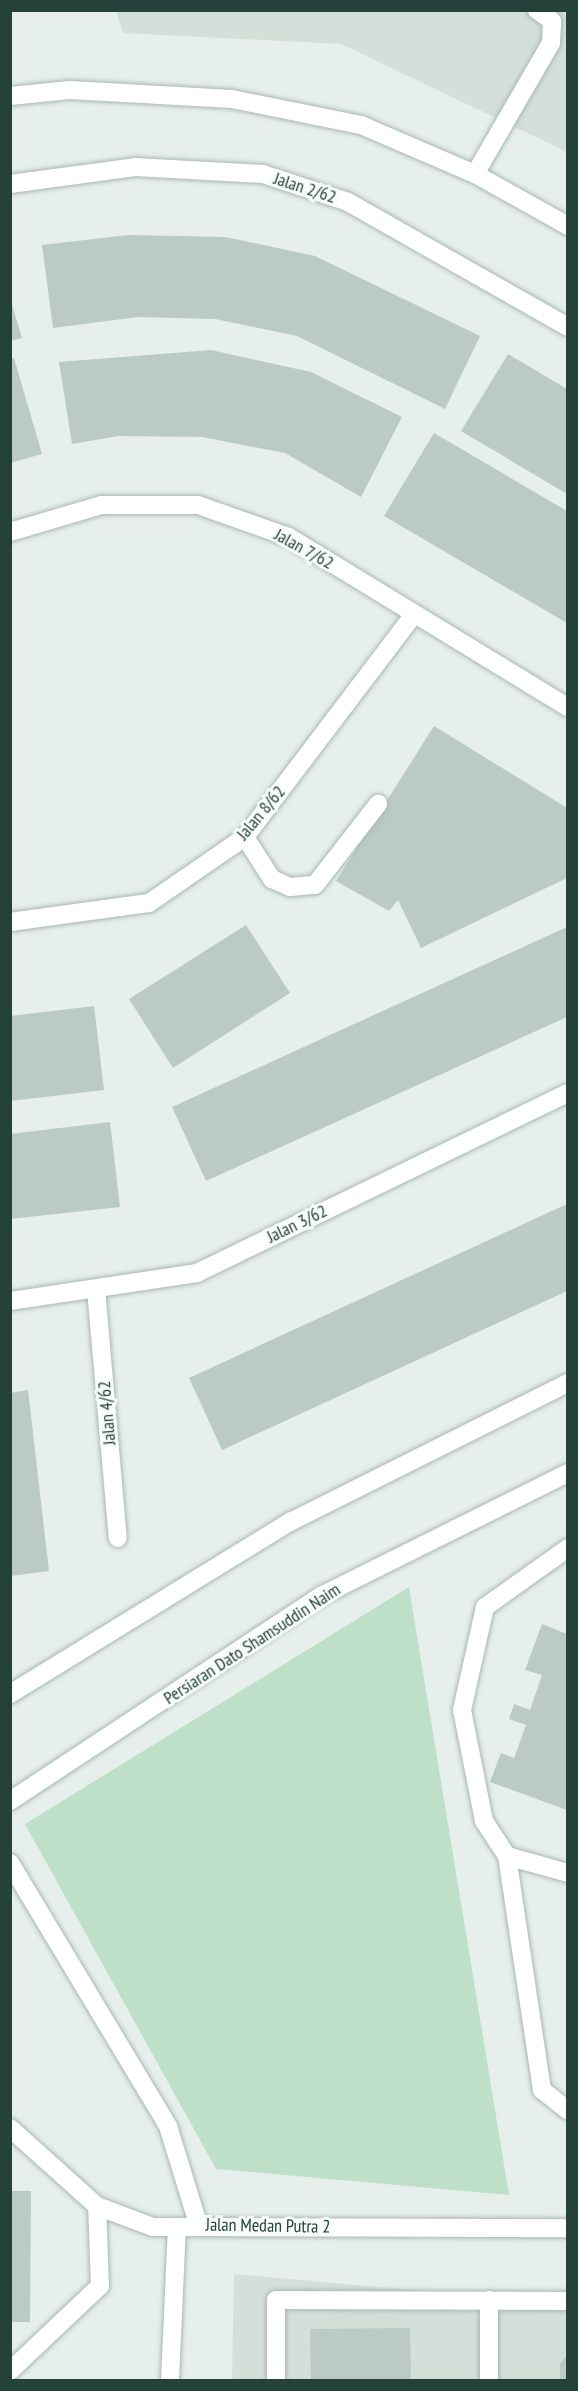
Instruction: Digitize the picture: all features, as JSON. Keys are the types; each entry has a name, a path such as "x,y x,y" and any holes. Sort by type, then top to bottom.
{"street":[{"path":"475,174 552,43 552,21 537,10"},
{"path":"10,96 70,90 232,99 361,125 475,174 567,225"},
{"name":"Jalan 2/62","path":"10,184 135,167 263,174 348,202 567,327"},
{"name":"Jalan 7/62","path":"10,532 101,505 198,505 289,537 413,616 567,707"},
{"name":"Jalan 8/62","path":"10,922 149,903 245,837 413,616"},
{"path":"245,837 272,879 290,887 315,885 378,804"},
{"name":"Jalan 3/62","path":"10,1301 197,1273 567,1093"},
{"name":"Jalan 4/62","path":"96,1289 118,1538"},
{"path":"10,1694 290,1522 567,1383"},
{"name":"Persiaran Dato Shamsuddin Naim","path":"10,1801 323,1595 567,1473"},
{"path":"567,1548 485,1607 462,1710 484,1821 507,1856 542,2090 567,2110"},
{"path":"507,1856 567,1873"},
{"name":"Jalan Medan Putra 2","path":"10,1863 168,2126 199,2227 567,2228"},
{"path":"10,2128 97,2206 153,2227 199,2227"},
{"path":"10,2371 100,2286 97,2206"},
{"path":"170,2380 177,2228"},
{"path":"276,2380 276,2300 567,2301"},
{"path":"489,2300 489,2380"}],"shaded area":[{"path":"116,11 567,11 567,152 341,44 123,33"},
{"path":"234,2274 567,2304 567,2380 232,2380"}],"green space":[{"path":"409,1587 509,2195 216,2169 25,1824"}],"building":[{"path":"128,235 225,237 315,256 480,336 445,409 297,336 215,319 138,317 53,328 42,245"},
{"path":"10,298 22,338 10,341"},
{"path":"211,350 311,372 402,417 361,497 285,453 202,437 119,436 72,444 59,362"},
{"path":"508,354 567,389 567,494 461,431"},
{"path":"14,358 42,454 10,463 10,359"},
{"path":"434,433 567,511 567,623 384,516"},
{"path":"434,726 567,808 567,878 421,948 398,900 389,911 336,881"},
{"path":"246,925 290,993 173,1068 129,999"},
{"path":"567,927 567,1017 206,1181 172,1107"},
{"path":"94,1006 104,1090 10,1101 10,1016"},
{"path":"110,1122 120,1207 10,1219 10,1134"},
{"path":"567,1204 567,1291 222,1450 189,1378"},
{"path":"28,1390 49,1571 10,1576 10,1393"},
{"path":"542,1624 567,1634 567,1810 490,1782 501,1753 514,1758 526,1725 509,1719 514,1704 530,1710 542,1675 525,1670"},
{"path":"10,2191 31,2191 30,2322 10,2322"},
{"path":"410,2328 411,2380 311,2380 310,2329"},
{"path":"567,2355 567,2380 560,2380 560,2364"}]}
